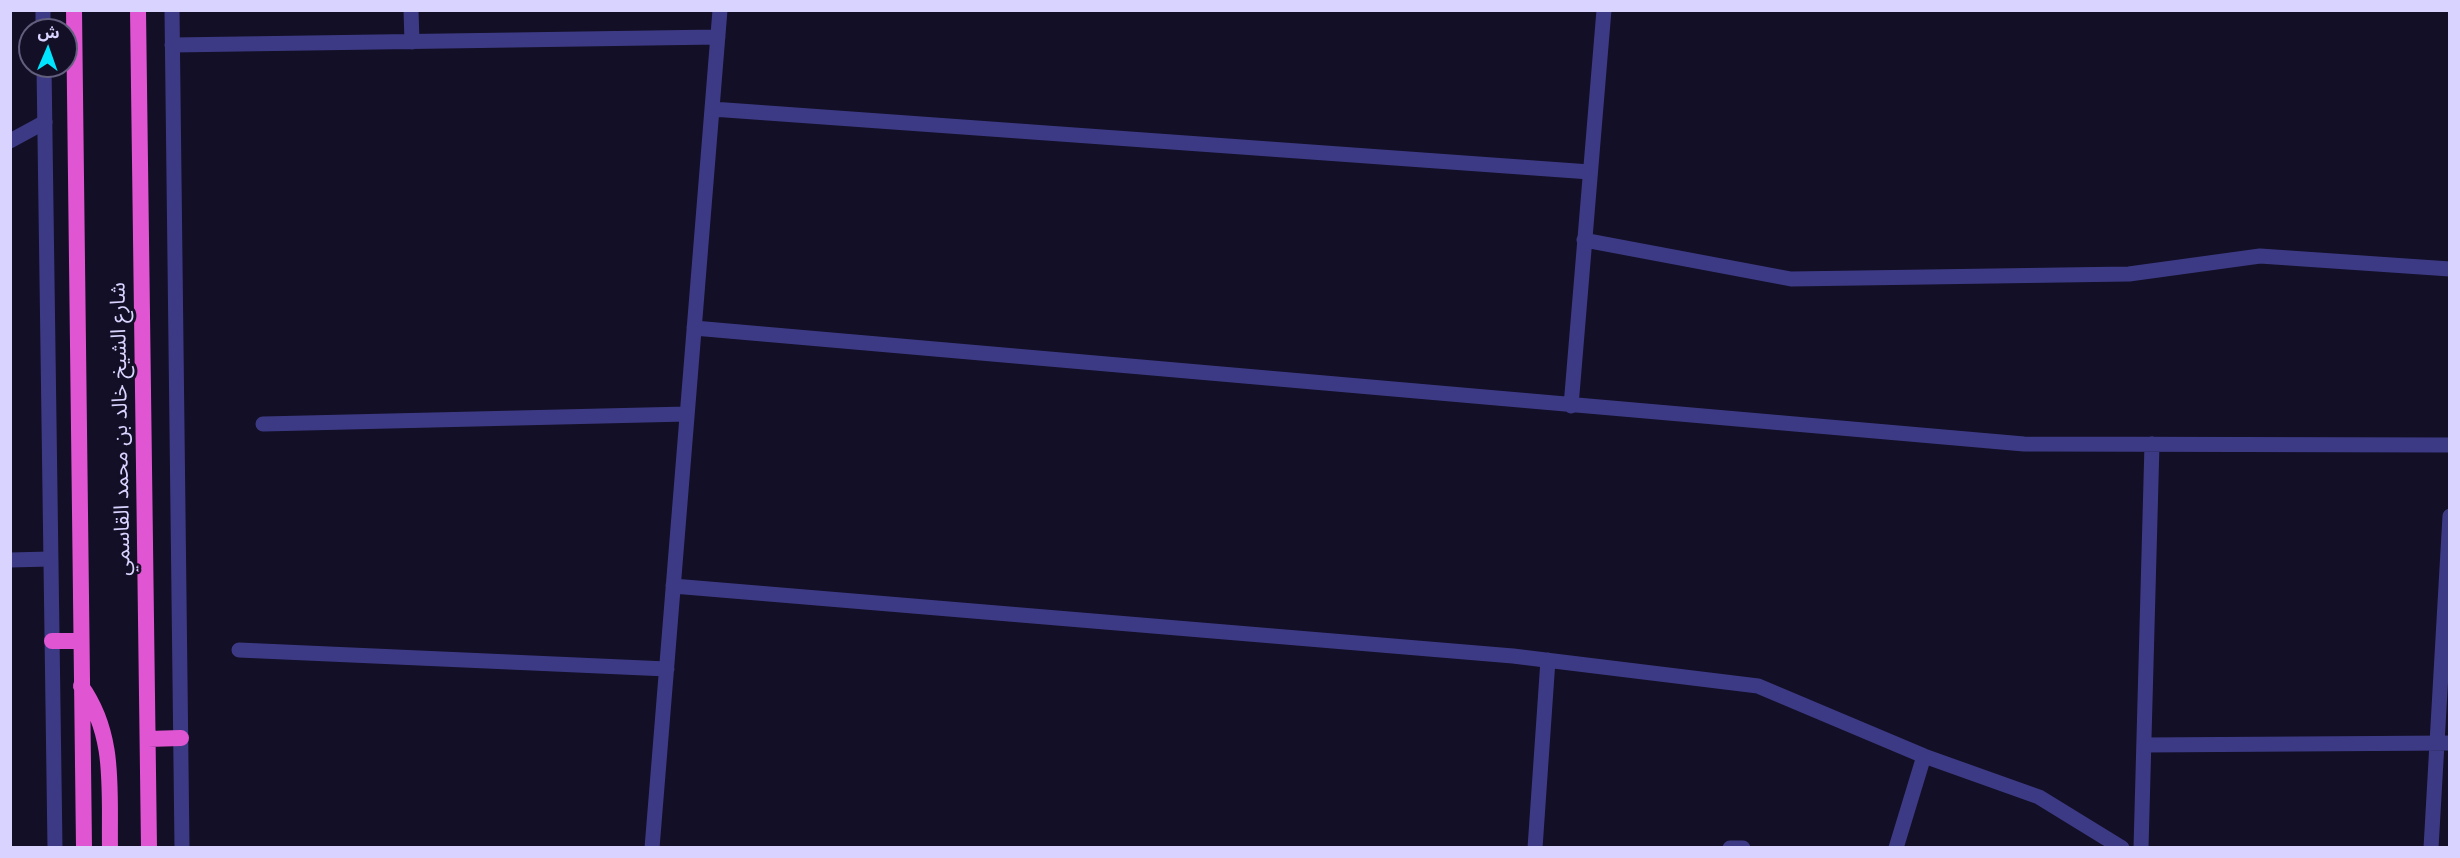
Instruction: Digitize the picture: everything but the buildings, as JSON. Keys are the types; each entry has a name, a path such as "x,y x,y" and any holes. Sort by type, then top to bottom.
{"highway":[{"name":"شارع الشيخ خالد بن محمد القاسمي","path":"74,10 84,848"},
{"name":"شارع الشيخ خالد بن محمد القاسمي","path":"138,10 149,848"},
{"path":"52,641 80,641"},
{"path":"81,686 95,706 104,730 108,755 110,848"},
{"path":"148,739 181,738"}],"street":[{"path":"172,10 182,848"},
{"path":"411,10 412,42"},
{"path":"652,848 720,10"},
{"path":"1571,406 1604,10"},
{"path":"172,45 717,38"},
{"path":"44,78 55,848"},
{"path":"712,109 1590,172"},
{"path":"10,141 45,122"},
{"path":"1584,240 1791,279 2128,274 2260,256 2450,269"},
{"path":"694,328 2024,444 2450,445"},
{"path":"263,424 687,414"},
{"path":"2141,848 2152,444"},
{"path":"2431,848 2443,743 2450,516"},
{"path":"10,560 50,559"},
{"path":"673,586 1548,660 1758,686 1924,756 2039,797 2122,848"},
{"path":"239,650 666,669"},
{"path":"1535,848 1548,660"},
{"path":"2144,745 2443,743"},
{"path":"1896,848 1924,756"},
{"path":"1730,848 1743,848"}]}
